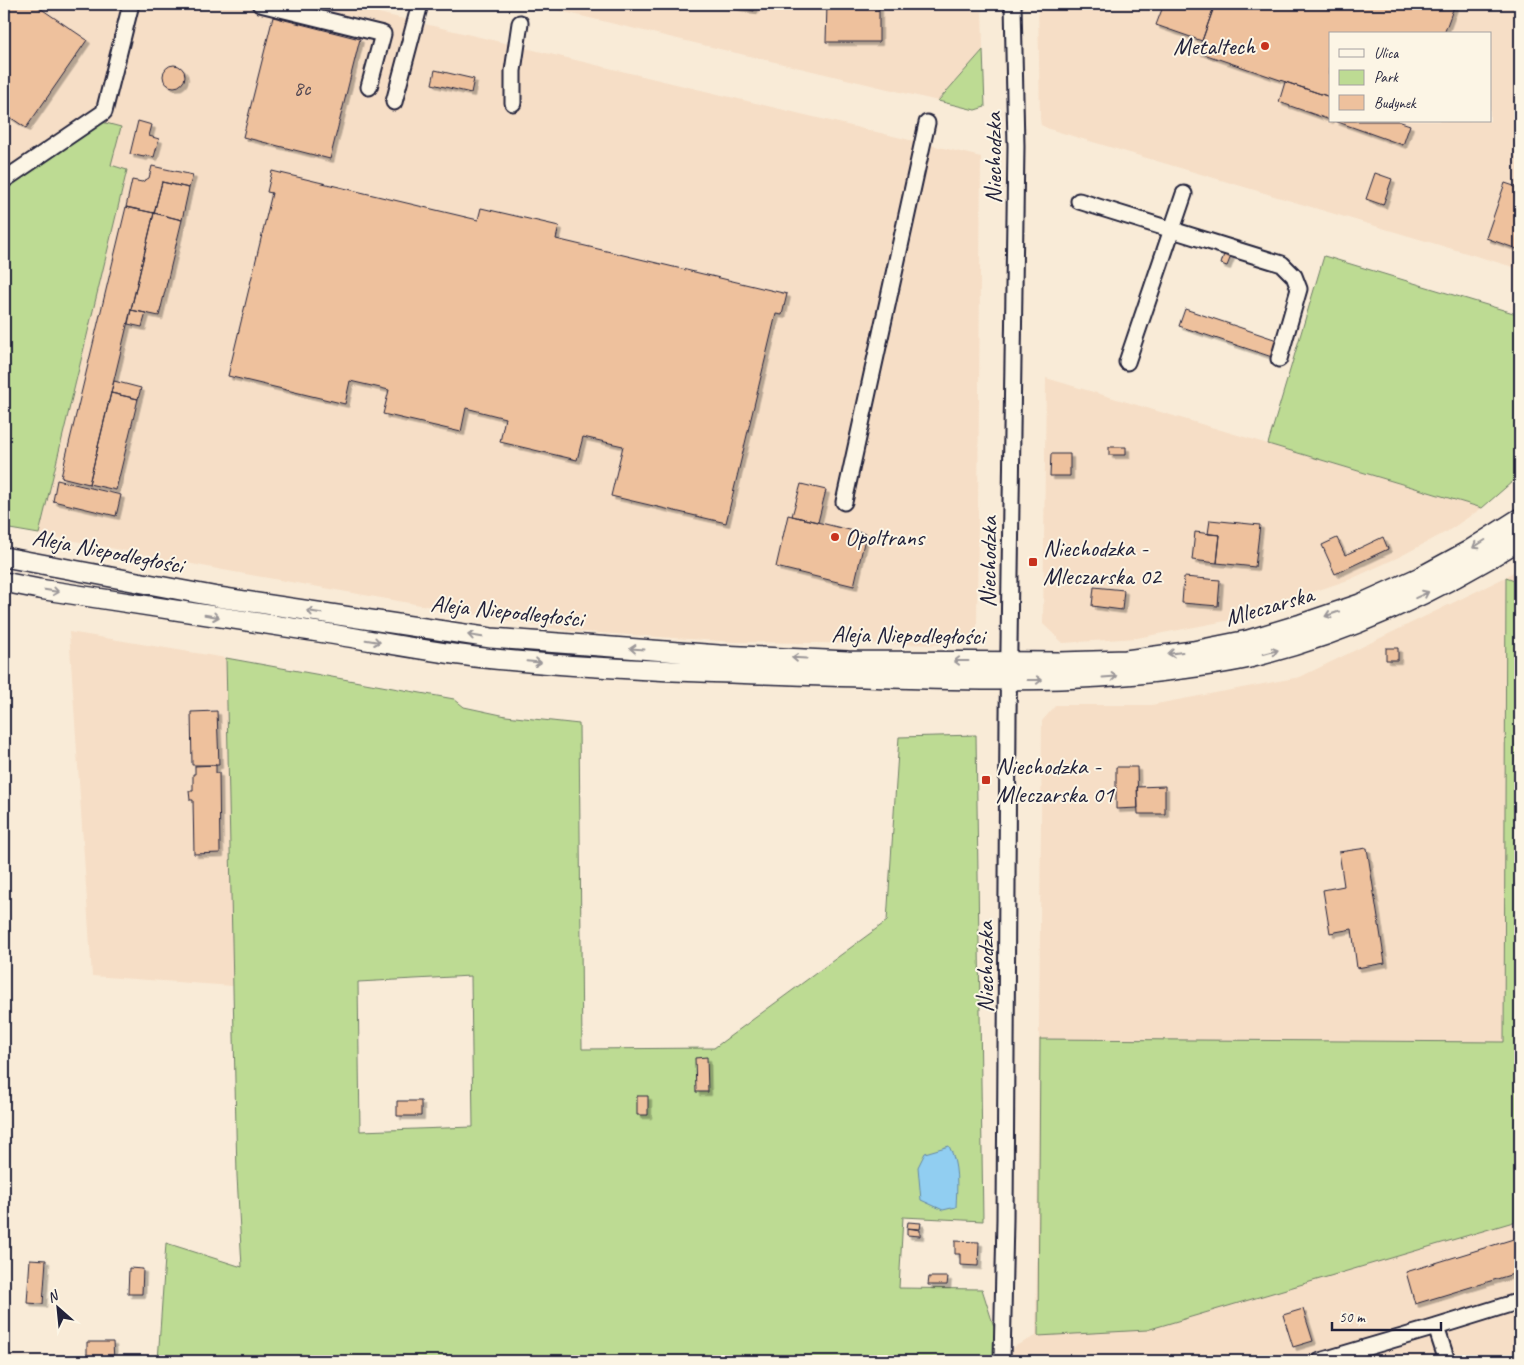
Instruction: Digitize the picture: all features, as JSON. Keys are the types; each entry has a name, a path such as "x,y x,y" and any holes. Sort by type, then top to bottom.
{"main road":[{"name":"Mleczarska","path":"1009,671 1060,662 1126,660 1193,651 1248,640 1360,604 1420,577 1468,551 1520,518"},
{"name":"Mleczarska","path":"1009,671 1062,680 1129,676 1206,666 1253,657 1308,642 1371,619 1474,569 1520,540"},
{"name":"Aleja Niepodległości","path":"4,557 218,597 491,638 719,655 838,660 1009,671"},
{"name":"Aleja Niepodległości","path":"4,582 475,657 616,670 942,680 1009,671"}],"street":[{"path":"4,180 104,112 131,4"},
{"path":"260,4 383,34 369,87"},
{"path":"394,102 420,4"},
{"name":"Niechodzka","path":"1002,1361 1006,1209 1009,671 1016,146 1013,4"},
{"path":"513,103 513,71 520,23"},
{"path":"844,502 927,123"},
{"path":"1127,362 1184,194"},
{"path":"1079,201 1282,264 1294,276 1299,289 1279,359"},
{"path":"1320,1361 1520,1301"},
{"path":"1436,1327 1446,1361"}],"shaded area":[{"path":"4,4 341,4 981,157 977,629 956,645 734,642 569,631 223,570 39,534 127,170 111,165 98,122 4,189"},
{"path":"531,4 982,4 983,50 938,101"},
{"path":"1038,4 1520,4 1520,269 1049,129 1041,125"},
{"path":"1046,378 1482,508 1448,531 1401,556 1351,579 1231,620 1137,638 1063,643 1043,624"},
{"path":"1520,567 1520,1361 984,1361 1036,1336 1042,721 1056,705 1151,705 1300,677 1506,577"},
{"path":"69,632 226,658 233,986 92,976"}],"green space":[{"path":"983,50 985,107 975,110 938,101"},
{"path":"98,121 121,127 111,165 127,170 39,534 4,528 4,189"},
{"path":"1324,256 1520,315 1520,475 1482,508 1268,444"},
{"path":"1506,577 1520,582 1520,1220 1147,1330 1038,1336 1040,1039 1504,1042"},
{"path":"226,658 454,699 464,707 506,716 579,724 582,1049 714,1048 887,921 899,737 976,735 983,1221 903,1217 899,1288 982,1289 1002,1352 984,1361 158,1361 166,1243 242,1267 237,1176","holes":["471,976 473,1127 360,1131 358,982"]}],"water":[{"path":"949,1146 956,1168 956,1207 943,1210 921,1200 918,1167 925,1153"}],"building":[{"path":"4,4 34,4 87,40 26,128 4,113"},
{"path":"724,4 755,4 754,11"},
{"path":"827,4 879,4 879,42 826,42"},
{"path":"1164,4 1215,4 1202,41 1156,25"},
{"name":"Metaltech","path":"1215,4 1455,4 1445,32 1329,32 1329,97 1198,52"},
{"path":"273,17 360,39 330,159 243,137"},
{"path":"174,65 184,72 185,76 178,86 174,87 164,80 163,76 170,66"},
{"path":"435,70 474,79 471,93 432,84"},
{"path":"1285,82 1329,97 1329,120 1279,102"},
{"path":"138,121 152,125 149,136 159,139 154,157 130,154"},
{"path":"1338,122 1401,122 1410,125 1403,145"},
{"path":"152,166 193,175 189,188 162,182 154,213 126,207 132,180 142,182 149,178"},
{"path":"272,171 478,220 481,208 559,226 556,239 787,294 782,315 776,314 726,523 611,496 623,446 583,437 577,460 500,442 505,418 466,408 461,432 383,414 389,390 350,381 345,404 228,376 272,193 267,192"},
{"path":"1375,173 1392,179 1383,205 1366,199"},
{"path":"162,182 189,188 182,220 154,213"},
{"path":"1505,183 1520,188 1520,250 1486,238"},
{"path":"126,207 154,213 89,484 61,477"},
{"path":"154,213 182,220 159,316 131,310"},
{"path":"1224,254 1231,256 1227,266 1221,264"},
{"path":"1185,309 1280,341 1275,358 1179,326"},
{"path":"131,310 146,313 142,327 128,324"},
{"path":"114,381 141,388 138,399 111,393"},
{"path":"111,393 138,399 116,490 89,484"},
{"path":"1109,447 1126,447 1126,455 1109,455"},
{"path":"1051,454 1070,454 1070,476 1050,476"},
{"path":"57,480 121,495 116,516 53,501"},
{"path":"801,484 826,490 818,522 792,516"},
{"path":"788,515 866,534 854,586 776,567"},
{"path":"1210,520 1260,525 1255,567 1217,563 1220,535 1208,534"},
{"path":"1195,532 1220,535 1217,563 1192,560"},
{"path":"1383,537 1388,549 1335,574 1322,545 1337,538 1345,555"},
{"path":"1184,577 1220,580 1218,606 1182,603"},
{"path":"1094,587 1124,590 1122,610 1092,606"},
{"path":"1386,648 1398,648 1398,660 1386,660"},
{"path":"217,711 219,765 192,765 191,712"},
{"path":"216,765 216,773 219,773 220,853 194,854 193,800 190,800 189,791 193,791 193,774 195,774 195,766"},
{"path":"1116,767 1137,767 1138,808 1116,809"},
{"path":"1165,786 1165,814 1138,814 1137,787"},
{"path":"1367,848 1385,963 1357,968 1352,929 1330,933 1323,890 1344,886 1339,852"},
{"path":"707,1057 708,1092 696,1092 695,1058"},
{"path":"637,1096 648,1096 648,1115 637,1115"},
{"path":"397,1101 421,1101 421,1116 397,1116"},
{"path":"908,1222 921,1223 920,1229 907,1228"},
{"path":"907,1228 920,1230 920,1236 907,1235"},
{"path":"1520,1237 1520,1272 1415,1304 1406,1272"},
{"path":"955,1241 979,1242 978,1266 960,1265 960,1254 955,1254"},
{"path":"30,1259 46,1260 43,1304 27,1303"},
{"path":"129,1268 143,1269 142,1294 128,1294"},
{"path":"929,1277 948,1277 947,1285 928,1285"},
{"path":"1303,1309 1313,1341 1293,1347 1283,1315"},
{"path":"87,1342 113,1342 114,1361 87,1361"}],"place":[{"name":"Metaltech","path":"1265,46"},
{"name":"Opoltrans","path":"835,537"},
{"name":"Niechodzka - Mleczarska 02","path":"1033,562"},
{"name":"Niechodzka - Mleczarska 01","path":"986,780"}]}
